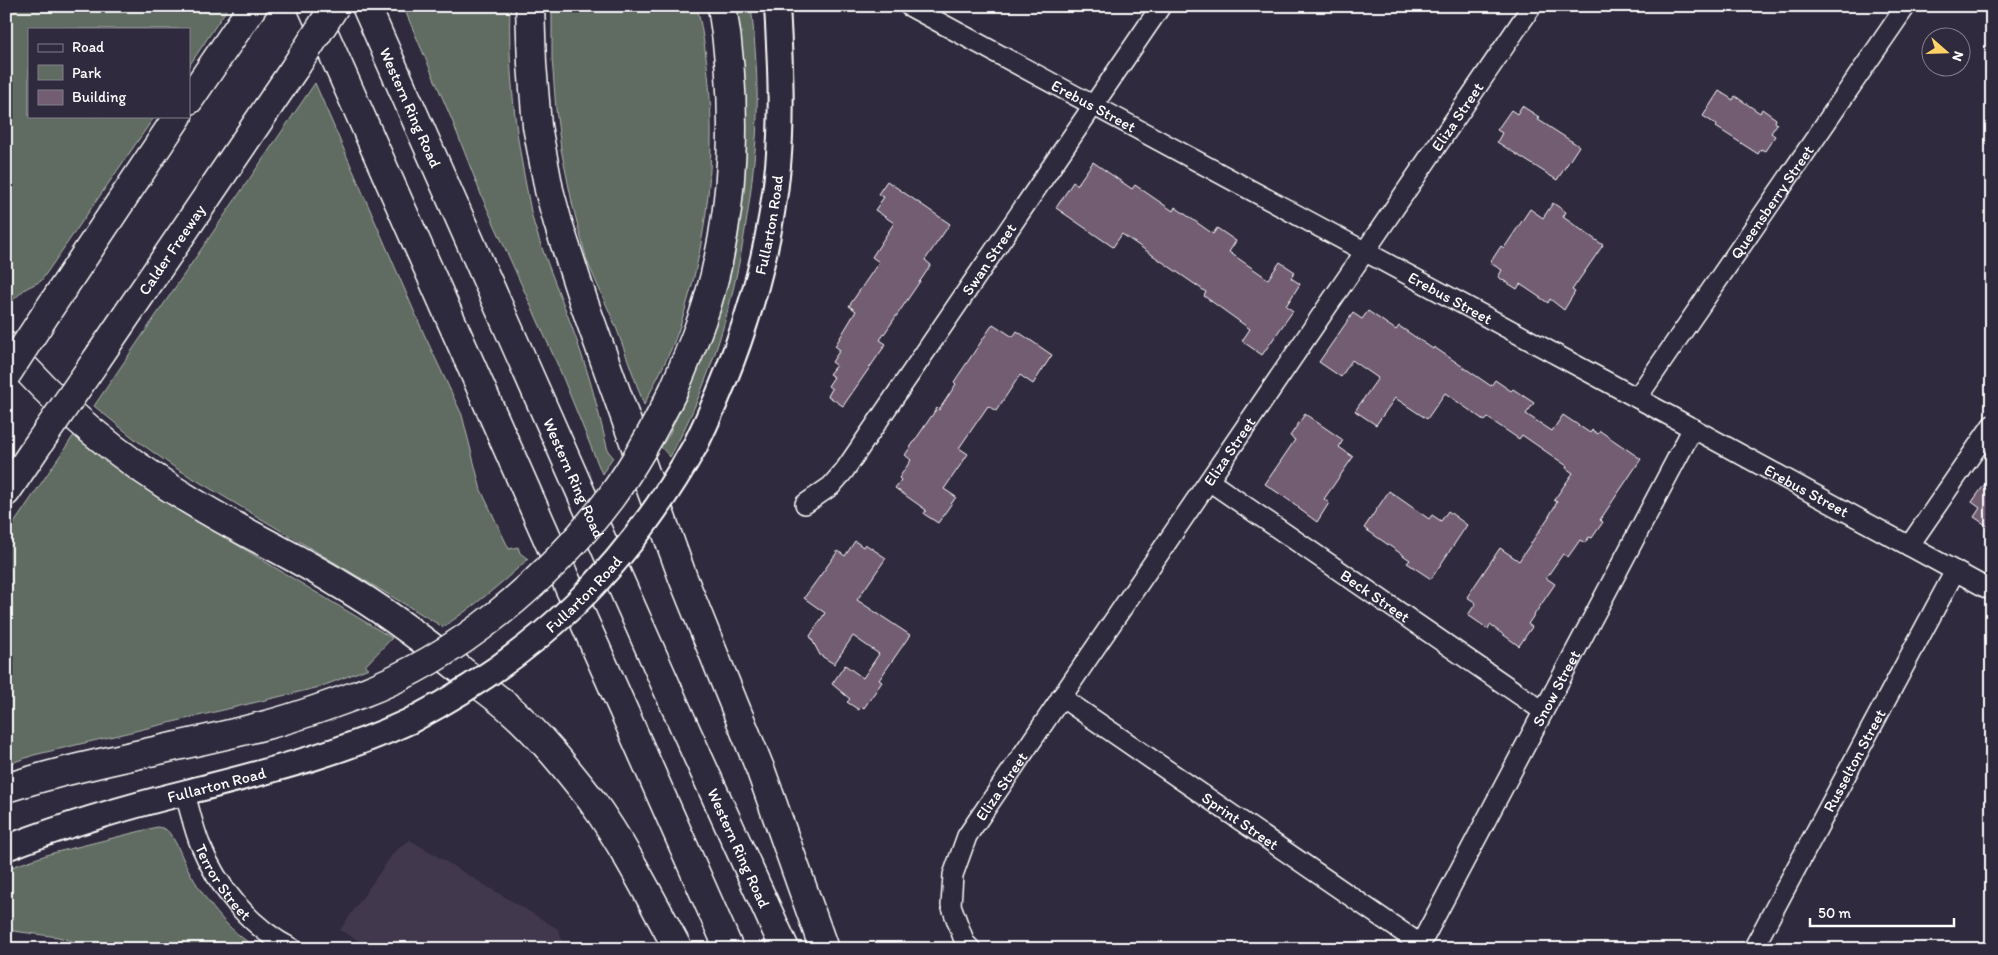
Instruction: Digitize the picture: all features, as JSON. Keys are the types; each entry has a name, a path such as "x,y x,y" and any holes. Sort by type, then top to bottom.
{"highway":[{"path":"190,99 253,6"},
{"path":"312,6 729,949"},
{"name":"Calder Freeway","path":"6,492 335,6"},
{"name":"Western Ring Road","path":"366,6 785,949"},
{"path":"530,6 531,56 537,126 549,190 561,232 584,303 683,578 761,771 824,949"},
{"path":"6,788 71,769 267,725 360,694 398,677 442,652 490,620 541,576 578,537 611,497 640,453 674,389 707,303 726,209 732,103 727,38 722,6"},
{"path":"6,375 177,118"},
{"path":"6,346 41,386 68,411 131,461 192,502 338,582 372,604 425,641 509,708 545,744 592,802 617,840 678,949"}],"main road":[{"name":"Fullarton Road","path":"6,848 72,824 184,792 289,766 339,750 410,721 442,704 498,669 542,635 580,600 622,555 651,518 695,446 725,382 742,333 765,248 773,207 778,157 779,77 777,6"}],"street":[{"name":"Erebus Street","path":"909,6 1992,591"},
{"name":"Swan Street","path":"805,504 831,486 844,471 1161,6"},
{"name":"Eliza Street","path":"971,949 965,942 951,905 953,874 967,836 1532,6"},
{"name":"Queensberry Street","path":"1637,398 1906,6"},
{"path":"1909,546 1992,425"},
{"name":"Snow Street","path":"1419,946 1693,428"},
{"name":"Beck Street","path":"1209,481 1543,711"},
{"name":"Russelton Street","path":"1753,949 1955,571"},
{"name":"Sprint Street","path":"1061,697 1419,946"},
{"name":"Terror Street","path":"184,792 200,843 219,882 229,896 251,919 293,949"}],"shaded area":[{"path":"410,840 558,929 565,949 374,949 340,930 394,852"}],"green space":[{"path":"6,6 229,6 190,64 190,28 28,28 28,118 154,118 41,281 25,289 11,302 6,301"},
{"path":"403,6 510,6 510,50 513,93 521,159 530,208 534,224 586,368 608,451 613,457 602,474 559,368 482,197 452,120"},
{"path":"552,6 697,6 705,46 711,127 706,209 700,250 691,290 679,329 644,405 616,327 587,261 573,207 561,149 556,110 552,58"},
{"path":"731,6 751,6 757,88 757,124 752,180 734,288 714,357 687,424 670,457 661,447 669,435 715,325 735,252 744,135 743,60"},
{"path":"315,83 424,334 462,415 481,490 509,549 518,547 520,553 528,559 487,595 443,627 174,467 136,440 94,406"},
{"path":"74,435 156,496 392,638 365,666 369,668 320,687 34,755 6,765 6,535"},
{"path":"157,827 169,832 195,881 218,914 247,942 259,949 100,949 58,937 6,930 6,869 49,854"}],"building":[{"path":"1719,91 1733,100 1735,96 1760,113 1762,109 1776,119 1775,122 1777,124 1771,133 1775,136 1765,151 1761,149 1758,154 1716,127 1717,125 1703,116"},
{"path":"1522,106 1539,117 1537,119 1579,146 1557,180 1497,142 1502,133 1497,130 1511,110 1517,114"},
{"path":"1093,162 1132,189 1135,185 1173,211 1175,207 1213,234 1217,228 1236,241 1229,252 1268,279 1280,262 1295,272 1291,278 1300,284 1286,306 1293,311 1262,355 1242,341 1250,329 1204,296 1206,292 1122,234 1113,247 1056,208 1073,182 1077,185"},
{"path":"887,181 950,224 925,260 931,265 880,340 886,344 843,406 828,396 832,389 828,386 834,377 829,374 836,365 832,362 840,350 835,346 856,311 849,306 879,262 872,257 894,223 875,210 884,197 878,194"},
{"path":"1553,203 1566,212 1563,217 1603,245 1572,290 1575,292 1564,310 1550,299 1548,303 1520,284 1517,289 1498,277 1502,270 1490,263 1501,246 1504,248 1530,209 1543,218"},
{"path":"1368,311 1396,330 1399,326 1433,349 1434,347 1491,386 1495,380 1511,391 1513,389 1534,403 1526,414 1552,431 1563,415 1590,433 1592,430 1598,434 1600,431 1641,459 1600,520 1603,522 1592,538 1589,537 1585,543 1580,540 1568,557 1563,554 1546,578 1555,584 1528,624 1532,627 1519,646 1490,625 1488,629 1468,615 1476,603 1467,597 1500,548 1519,561 1548,518 1557,502 1554,500 1573,473 1566,468 1567,466 1522,435 1519,439 1488,418 1485,421 1445,393 1427,419 1395,398 1376,425 1355,411 1378,378 1352,360 1341,377 1319,362 1353,313 1362,319"},
{"path":"993,324 1013,337 1017,331 1052,355 1033,384 1020,375 996,411 988,406 959,448 968,454 944,489 956,497 938,523 924,514 926,510 895,488 911,460 905,455 937,408 939,410 956,384 954,382"},
{"path":"1305,414 1343,440 1339,447 1353,457 1324,499 1329,503 1317,522 1265,484 1295,440 1290,436"},
{"path":"1992,474 1992,529 1974,517 1980,508 1972,502"},
{"path":"1389,491 1429,519 1432,515 1441,521 1448,511 1467,525 1431,579 1407,563 1410,560 1364,528"},
{"path":"855,541 863,547 865,544 886,558 857,600 910,635 879,680 882,682 864,708 861,706 859,710 847,702 850,699 832,684 845,665 863,678 879,654 853,636 834,664 820,655 810,636 825,613 804,598 838,551 845,556"}]}
